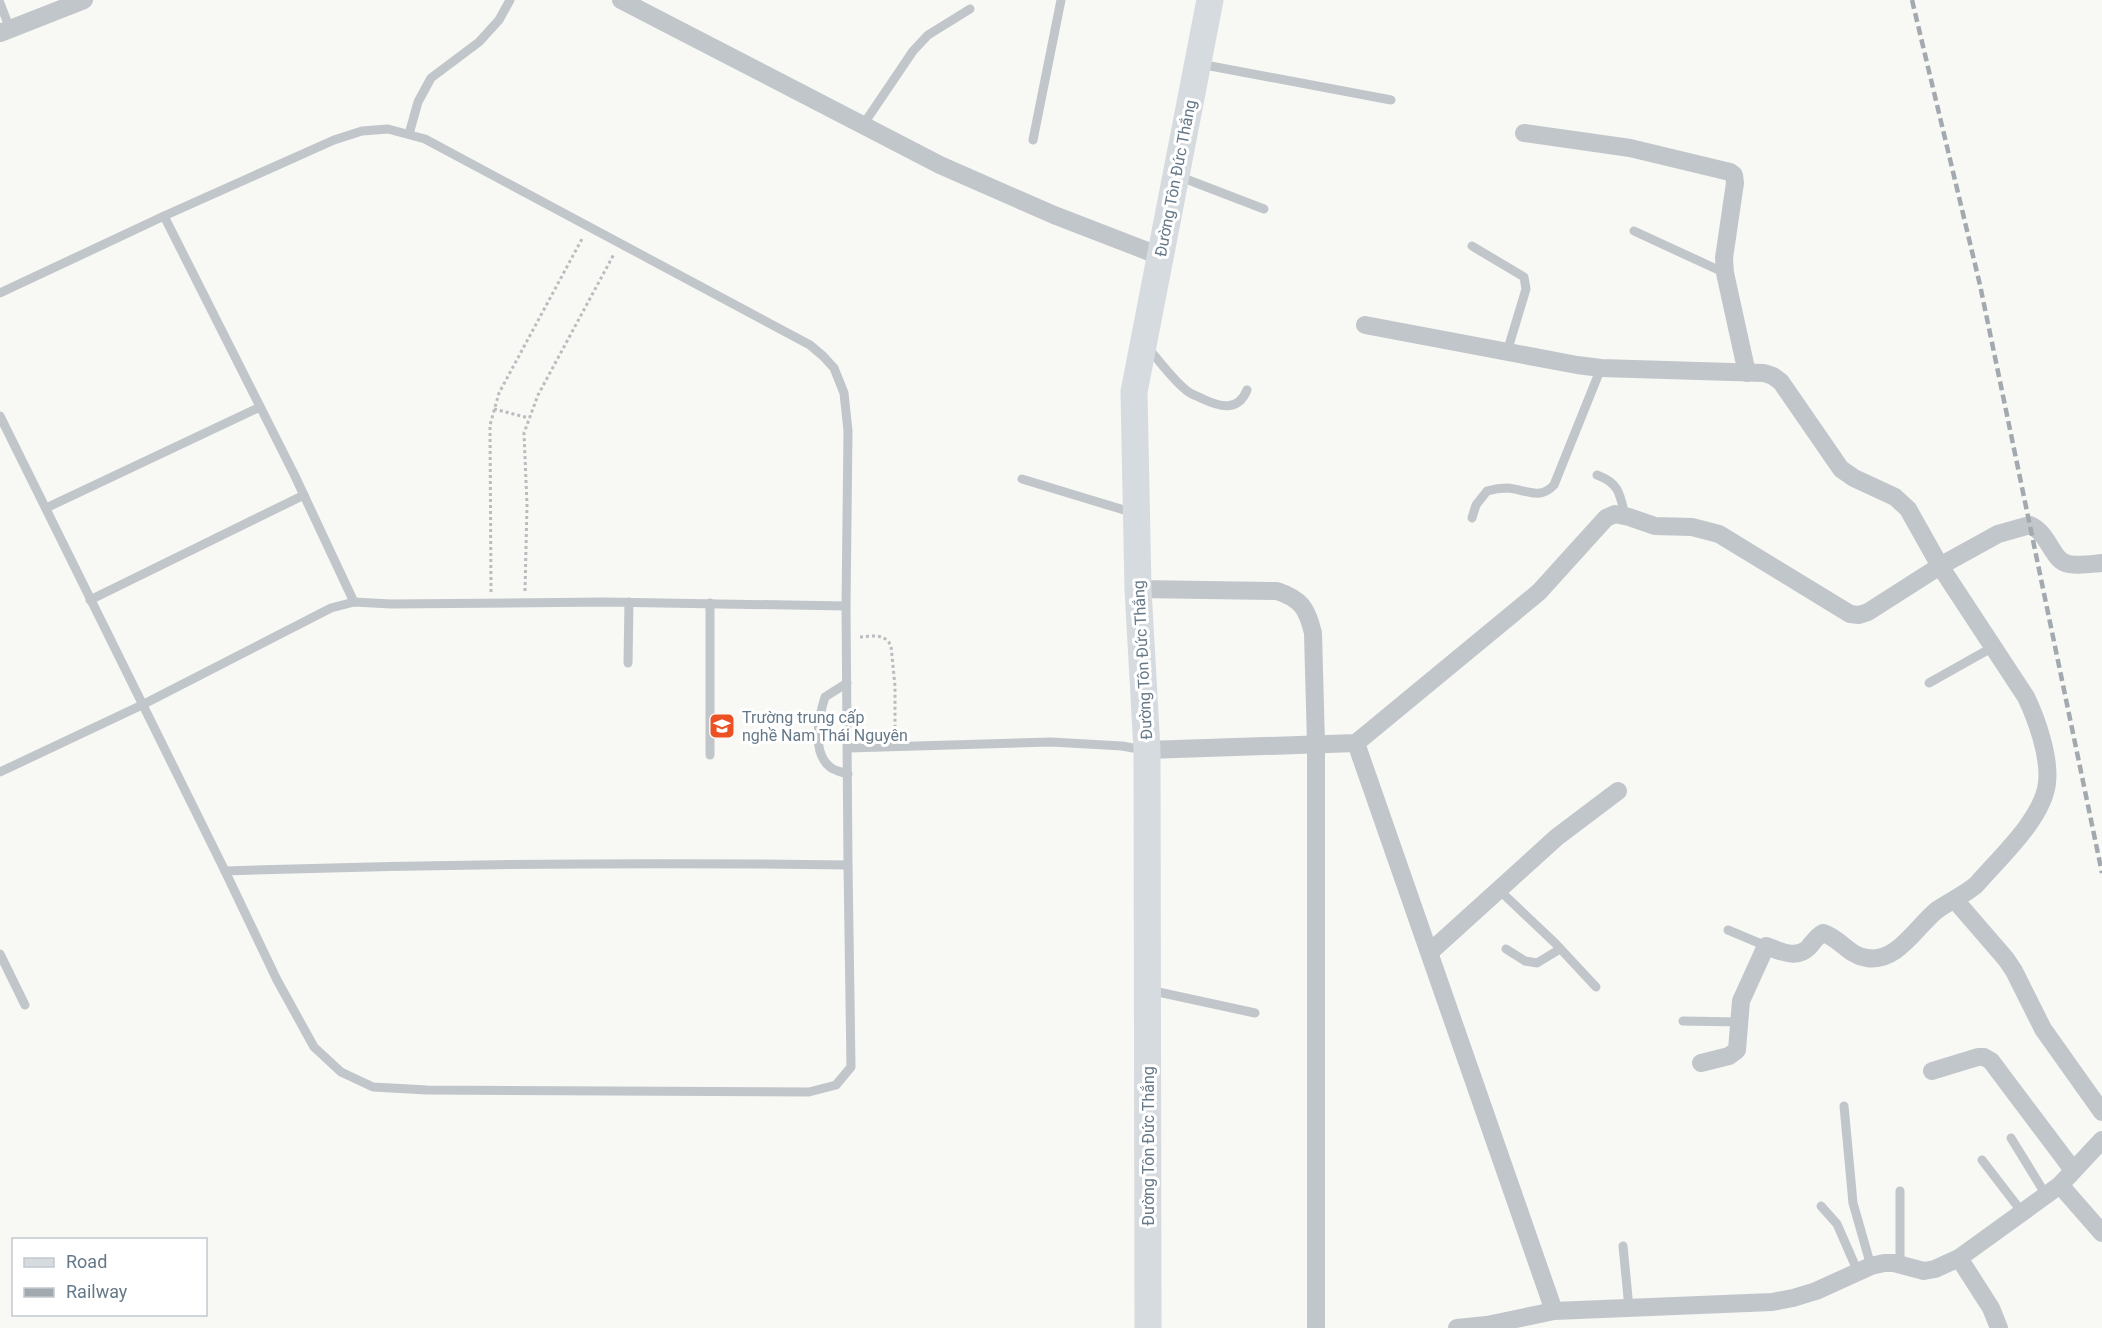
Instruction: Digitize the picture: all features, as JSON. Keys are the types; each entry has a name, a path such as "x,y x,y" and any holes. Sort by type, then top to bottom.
{"main road":[{"name":"Đường Tôn Đức Thắng","path":"1148,1328 1147,750 1138,589 1134,392 1210,0"}],"street":[{"path":"5,31 84,0"},
{"path":"621,0 980,184 1161,256"},
{"path":"1524,133 1630,148 1730,172 1735,178 1724,258 1725,273 1747,373"},
{"path":"1365,325 1576,365 1601,368 1764,373 1773,376 1781,382 1841,469 1854,478 1895,497 1908,509 1940,566 2026,697 2034,715 2047,762 2047,783 2042,801 2032,820 1976,885 1930,916 1898,949 1884,956 1869,959 1856,956 1830,935 1823,933 1799,954 1790,954 1766,946 1741,1000 1737,1050 1729,1056 1701,1063"},
{"path":"1147,750 1356,743 1539,592 1606,518 1615,514 1655,526 1692,527 1719,534 1850,614 1859,615 1868,612 1940,566 1998,534 2030,525 2043,533 2062,562 2069,564 2102,563"},
{"path":"1138,589 1277,591 1292,596 1302,605 1313,633 1316,744 1316,1328"},
{"path":"1356,743 1554,1311"},
{"path":"1430,952 1557,837 1618,791"},
{"path":"1955,900 2006,959 2043,1029 2102,1112"},
{"path":"1932,1071 1978,1058 1984,1057 1991,1061 2073,1170"},
{"path":"1457,1328 1487,1325 1554,1311 1772,1302 1808,1293 1884,1263 1924,1271 1935,1269 1959,1258 2053,1190 2102,1140"},
{"path":"2053,1190 2102,1233"},
{"path":"1959,1258 1991,1308 1999,1328"}],"lane":[{"path":"409,134 418,102 431,78 479,42 499,20 510,0"},
{"path":"1033,140 1061,0"},
{"path":"0,3 5,31"},
{"path":"863,125 913,51 928,35 970,9"},
{"path":"1198,63 1391,100"},
{"path":"0,293 334,140 362,131 388,129 425,139 810,345 834,368 844,393 848,431 846,637 850,1067 836,1085 809,1092 427,1089 373,1086 341,1072 314,1047 277,980 0,416"},
{"path":"1176,175 1263,209"},
{"path":"164,216 304,495 354,602"},
{"path":"1634,231 1725,273"},
{"path":"1472,246 1524,277 1526,289 1507,352"},
{"path":"1144,343 1186,391 1215,404 1228,406 1243,399 1246,390"},
{"path":"1472,518 1476,505 1487,491 1506,488 1536,495 1550,490 1601,368"},
{"path":"45,508 260,407"},
{"path":"1597,475 1615,485 1625,516"},
{"path":"1022,479 1137,514"},
{"path":"90,600 304,495"},
{"path":"0,772 142,705 331,608 354,602 391,604 629,602 846,606"},
{"path":"628,663 629,602"},
{"path":"710,603 710,755"},
{"path":"1929,683 1994,647"},
{"path":"847,683 825,697 819,727 820,745 825,762 832,769 848,774"},
{"path":"848,748 1051,742 1122,746 1147,750"},
{"path":"225,871 465,865 848,865"},
{"path":"1498,890 1596,987"},
{"path":"1728,930 1766,946"},
{"path":"1506,949 1525,961 1537,963 1560,949"},
{"path":"0,954 25,1005"},
{"path":"1148,990 1255,1013"},
{"path":"1683,1021 1740,1022"},
{"path":"1844,1106 1852,1203 1864,1269"},
{"path":"2011,1138 2053,1190"},
{"path":"1982,1160 2022,1212"},
{"path":"1900,1191 1900,1265"},
{"path":"1821,1206 1837,1224 1864,1269"},
{"path":"1623,1246 1629,1308"}],"path":[{"path":"492,603 490,425 494,408 509,373 588,227"},
{"path":"525,602 527,505 524,433 538,395 619,244"},
{"path":"494,408 529,418"},
{"path":"846,637 881,636 889,640 895,686 895,748"}],"railway":[{"path":"1912,0 1980,285 2102,873"}],"place":[{"name":"Trường trung cấp nghề Nam Thái Nguyên","path":"722,726"}]}
